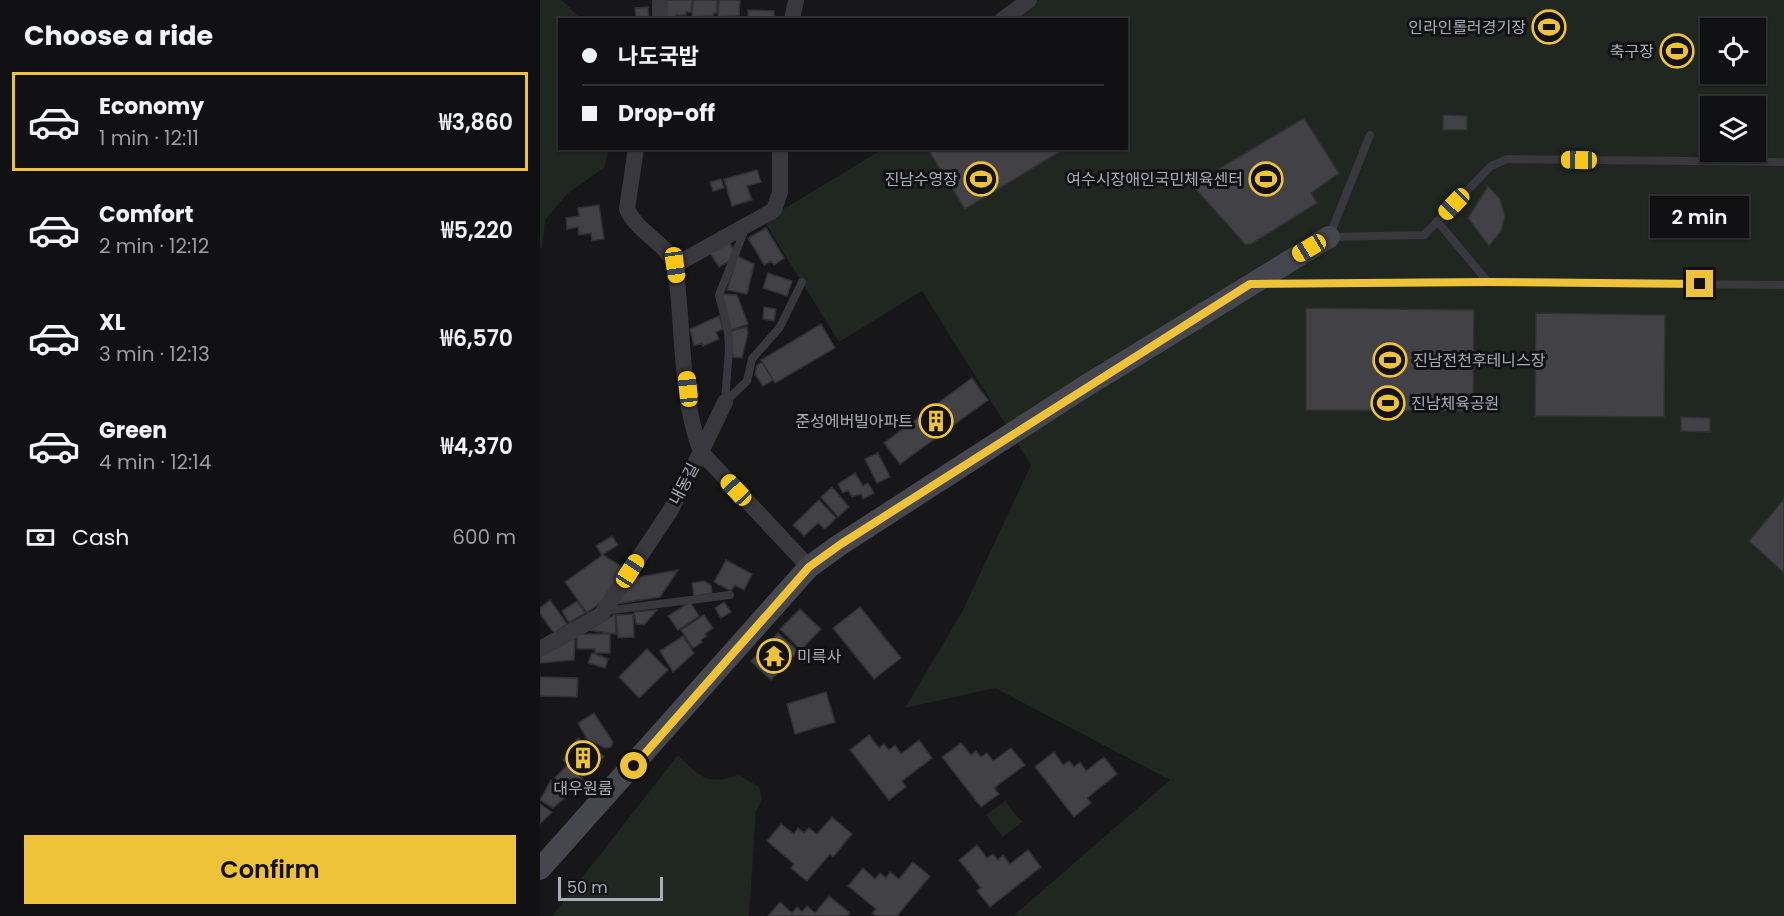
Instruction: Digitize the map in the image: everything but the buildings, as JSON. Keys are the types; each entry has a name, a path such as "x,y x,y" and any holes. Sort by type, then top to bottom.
{"street":[{"path":"660,0 660,18"},
{"path":"792,18 796,0"},
{"path":"1005,18 1029,0"},
{"path":"636,150 627,208 638,225 672,256 675,265 774,210 781,181 780,150"},
{"path":"540,869 809,567 1084,387 1329,237"},
{"name":"내동길","path":"540,648 595,620 604,611 670,511 701,452 689,406 675,265"},
{"path":"725,402 701,452 809,567"}],"lane":[{"path":"1370,135 1329,237 1424,235 1491,166 1507,159 1784,162"},
{"path":"1437,221 1488,282"},
{"path":"725,402 729,349 728,332 719,295 748,224"},
{"path":"725,402 747,381 752,359 780,327 802,282"},
{"path":"1250,284 1488,282 1784,285"},
{"path":"604,611 730,595"}],"shaded area":[{"path":"540,0 562,0 580,18 558,18 558,150 608,150 605,167 567,194 545,220 542,248 540,247"},
{"name":"진남체육공원","path":"1039,0 1784,0 1784,916 1013,916 1170,780 995,688 905,708 962,612 1031,465 922,291 839,342 764,221 878,152 877,150 1128,150 1128,18 1011,18"},
{"path":"678,755 692,769 705,777 719,780 739,775 759,787 762,799 756,811 749,916 552,916"},
{"path":"1005,801 1022,822 1003,837 986,815"}],"place":[{"name":"인라인롤러경기장","path":"1549,27"},
{"name":"축구장","path":"1677,51"},
{"name":"진남수영장","path":"981,179"},
{"name":"여수시장애인국민체육센터","path":"1266,179"},
{"name":"진남전천후테니스장","path":"1390,360"},
{"name":"진남체육공원","path":"1388,403"},
{"name":"준성에버빌아파트","path":"936,421"},
{"name":"미륵사","path":"774,656"},
{"name":"대우원룸","path":"583,758"}],"route":[{"path":"634,766 809,567 1084,387 1250,284 1488,282 1700,284"}]}
